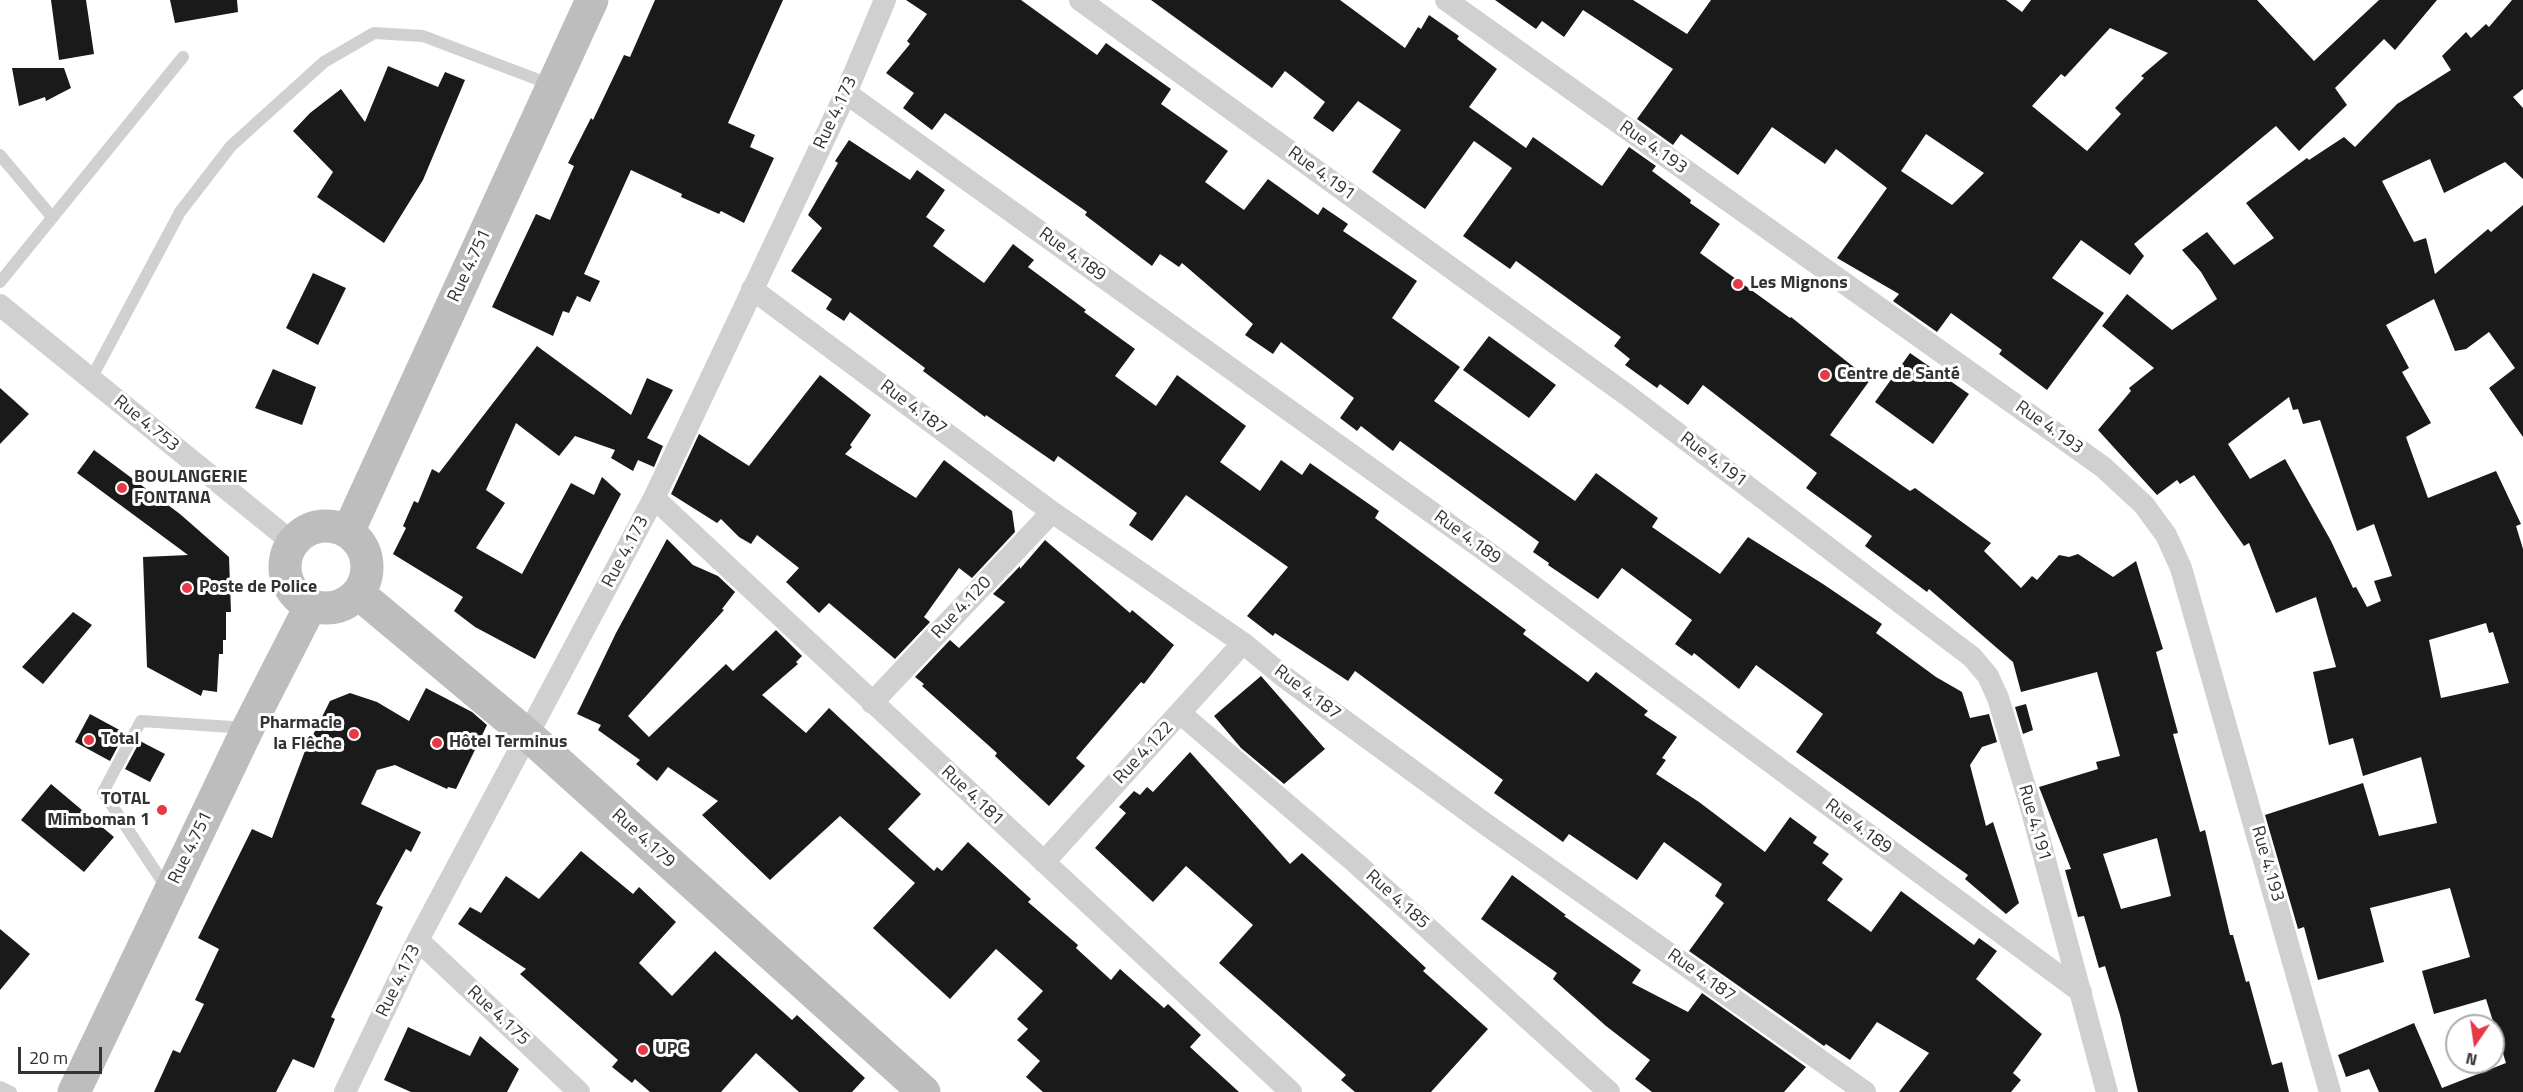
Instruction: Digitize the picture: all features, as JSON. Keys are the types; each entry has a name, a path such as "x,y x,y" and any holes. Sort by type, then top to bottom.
{"main road":[{"name":"Rue 4.751","path":"348,532 592,0"},
{"path":"318,526 334,526 348,532 360,544 367,560 366,577 358,593 345,603 328,608 311,605 298,597 289,585 285,563 285,556 292,542 303,532 318,526"},
{"name":"Rue 4.179","path":"358,593 529,736 924,1092"},
{"name":"Rue 4.751","path":"74,1092 248,728 311,605"}],"street":[{"name":"Rue 4.173","path":"345,1092 418,940 529,736 654,498 846,93 885,0"},
{"name":"Rue 4.191","path":"1080,0 1627,395 1972,657 1988,676 1998,698 2107,1092"},
{"name":"Rue 4.193","path":"1446,0 2103,467 2144,505 2166,535 2181,568 2330,1092"},
{"name":"Rue 4.189","path":"846,93 1487,552 2081,992"},
{"name":"Rue 4.187","path":"752,289 1052,512 1243,643 1283,676 1484,823 1865,1092"},
{"name":"Rue 4.753","path":"0,305 292,542"},
{"name":"Rue 4.181","path":"654,498 1291,1092"},
{"name":"Rue 4.120","path":"873,703 1052,512"},
{"name":"Rue 4.122","path":"1044,862 1181,714 1243,643"},
{"name":"Rue 4.185","path":"1181,714 1358,865 1609,1092"},
{"name":"Rue 4.175","path":"418,940 579,1092"}],"lane":[{"path":"91,379 180,212 231,146 324,62 374,33 423,36 553,85"},
{"path":"0,282 183,57"},
{"path":"0,155 52,217"},
{"path":"170,892 103,792 141,721 248,728"},
{"path":"0,1087 11,1092"}],"building":[{"path":"51,0 86,0 94,54 59,60"},
{"path":"170,0 237,0 238,12 175,23"},
{"path":"655,0 783,0 728,123 755,135 750,147 774,158 744,223 721,211 719,214 681,197 682,194 631,170 584,274 600,281 590,302 577,296 569,313 563,311 553,336 492,307 536,214 550,220 574,166 568,163 591,118 593,120 624,55 630,57"},
{"path":"906,0 1021,0 1097,55 1106,43 1171,89 1161,104 1228,151 1205,182 1244,210 1268,179 1318,215 1323,207 1348,224 1343,231 1417,281 1392,318 1460,367 1434,401 1575,501 1596,473 1658,518 1652,527 1720,574 1748,537 1882,624 1876,633 1936,677 1962,692 1970,718 1989,714 1997,742 1982,747 1970,765 1986,826 1993,822 2019,903 2006,914 1965,879 1968,875 1796,752 1823,714 1756,665 1739,689 1694,653 1692,656 1675,644 1692,620 1622,568 1598,599 1533,552 1539,542 1400,441 1393,451 1361,426 1357,431 1340,418 1354,398 1281,342 1273,354 1245,335 1253,324 1182,263 1179,267 1160,254 1152,266 1085,215 1087,212 945,113 932,130 903,108 914,93 886,73 910,44 907,41 927,14"},
{"path":"1151,0 1340,0 1405,48 1418,27 1421,29 1429,15 1459,36 1457,39 1497,69 1469,107 1526,148 1533,137 1602,186 1629,147 1656,166 1652,171 1691,200 1690,203 1720,224 1700,253 1791,317 1870,380 1830,435 1910,491 1915,488 1991,543 1984,551 2021,588 2032,576 2037,580 2059,555 2069,557 2078,554 2113,577 2136,561 2163,649 2156,652 2178,733 2173,734 2200,832 2205,830 2230,935 2233,935 2246,982 2249,981 2272,1065 2282,1062 2289,1092 2138,1092 2120,1015 2105,966 2099,968 2084,916 2078,917 2065,870 2071,869 2039,787 2098,769 2096,762 2120,756 2097,672 2021,692 2013,662 1929,589 1927,592 1865,546 1872,536 1806,488 1817,473 1703,385 1688,405 1660,384 1657,388 1625,365 1630,359 1614,346 1621,337 1516,261 1510,269 1463,236 1512,168 1474,141 1425,209 1372,172 1401,130 1358,101 1333,132 1313,118 1325,102 1285,71 1272,88","holes":["2157,838 2171,896 2121,909 2103,854"]},
{"path":"1495,0 1633,0 1687,34 1711,0 2006,0 2022,12 2031,0 2257,0 2314,61 2379,0 2437,0 2395,50 2384,39 2335,88 2347,105 2299,151 2276,126 2134,244 2144,256 2130,275 2081,240 2052,278 2104,313 2047,390 1999,354 2002,350 1951,313 1937,332 1893,301 1899,294 1837,258 1887,188 1836,149 1825,164 1772,127 1738,175 1681,134 1673,145 1637,119 1673,69 1583,10 1564,37 1542,21 1536,29","holes":["2110,28 2168,53 2141,76 2144,78 2115,108 2121,114 2087,151 2032,106 2061,74 2065,77","1926,134 1984,173 1952,205 1901,171"]},
{"path":"2512,0 2523,0 2523,89 2513,97 2523,108 2523,179 2505,162 2444,193 2430,159 2382,181 2414,242 2426,238 2435,274 2488,229 2491,232 2523,205 2523,437 2489,388 2515,368 2489,332 2466,349 2455,351 2434,299 2386,325 2409,368 2402,372 2431,423 2406,437 2428,498 2496,471 2521,524 2516,526 2523,549 2523,1092 2379,1092 2369,1069 2346,1077 2338,1055 2414,1023 2442,1088 2478,1074 2505,1074 2505,1014 2491,1014 2486,999 2434,1014 2422,971 2470,957 2450,888 2370,908 2384,962 2318,980 2304,927 2298,929 2265,815 2363,783 2379,836 2437,823 2421,757 2363,776 2353,738 2329,745 2313,672 2336,667 2316,597 2276,613 2249,543 2244,546 2194,475 2180,484 2177,480 2157,495 2098,430 2131,391 2129,388 2154,368 2102,326 2127,294 2172,330 2217,299 2201,272 2182,250 2207,232 2234,265 2274,238 2246,203 2307,158 2309,160 2344,137 2355,147 2397,104 2451,70 2442,56 2466,32 2471,38 2486,24 2489,27","holes":["2289,397 2293,410 2298,409 2303,424 2320,420 2357,531 2374,524 2392,576 2374,581 2381,601 2367,607 2356,587 2353,588 2331,541 2285,459 2250,479 2228,444","2486,623 2489,633 2493,632 2509,683 2441,698 2429,640"]},
{"path":"388,66 438,87 445,72 465,80 423,180 384,243 317,197 333,172 293,131 310,113 341,89 365,122"},
{"path":"12,68 64,68 71,88 46,101 45,97 19,106"},
{"path":"849,140 910,180 917,170 945,190 926,217 945,230 933,246 984,283 1013,244 1034,260 1028,267 1135,349 1115,376 1156,406 1177,375 1246,426 1220,462 1260,491 1281,460 1302,475 1310,463 1379,511 1375,518 1526,630 1523,634 1588,682 1596,672 1648,711 1644,715 1677,737 1662,758 1666,760 1656,774 1699,802 1765,852 1790,817 1817,837 1813,843 1829,854 1822,863 1843,879 1827,900 1871,932 1901,891 1974,945 1979,938 1997,951 1976,979 2042,1034 2013,1073 2021,1080 2011,1092 1899,1092 1929,1053 1877,1022 1850,1060 1826,1044 1824,1046 1689,951 1724,903 1715,896 1722,884 1664,842 1637,880 1569,834 1563,842 1494,793 1503,780 1355,671 1348,681 1275,633 1273,636 1247,616 1288,567 1186,495 1152,541 1129,525 1137,513 1058,456 1054,462 986,415 985,417 923,371 925,368 850,312 844,321 826,309 832,299 791,271 822,228 808,215 838,163 835,161"},
{"path":"313,273 346,288 318,345 286,328"},
{"path":"1489,336 1556,385 1529,418 1463,370"},
{"path":"537,346 631,415 647,378 673,390 647,438 663,446 654,467 638,460 633,471 611,458 615,450 575,436 559,456 516,423 486,490 505,503 476,548 522,574 571,483 594,495 602,477 621,494 535,659 475,627 454,611 463,597 393,554 406,528 403,526 414,501 418,503 432,469 439,473"},
{"path":"1910,353 1969,394 1933,444 1875,402"},
{"path":"273,369 316,387 302,425 255,408"},
{"path":"820,375 871,415 850,445 852,447 845,454 916,498 944,460 1012,511 1015,532 972,578 959,568 924,617 930,622 895,659 829,603 819,613 786,582 799,568 757,535 751,544 739,537 721,519 717,523 671,494 699,434 749,466"},
{"path":"0,388 29,414 0,444"},
{"path":"94,450 180,514 229,557 231,612 226,612 226,640 223,640 223,654 219,654 217,692 203,690 201,696 147,667 143,557 188,555 77,473"},
{"path":"667,539 693,565 718,576 735,592 722,609 724,610 628,716 649,737 726,664 733,671 776,630 802,656 796,662 798,664 762,695 806,733 829,708 921,794 888,829 934,871 937,867 942,871 968,842 1031,899 1028,902 1078,945 1076,948 1111,980 1120,969 1164,1008 1168,1004 1201,1035 1190,1047 1239,1092 1043,1092 1026,1077 1040,1061 1017,1040 1028,1029 1017,1019 1043,991 996,949 950,999 873,928 915,883 840,816 770,880 702,815 718,801 668,767 657,781 636,764 640,760 598,730 601,725 577,714 616,633"},
{"path":"1045,540 1130,613 1132,610 1174,645 1144,684 1141,682 1076,758 1085,766 1049,806 995,756 997,753 922,686 924,684 915,677 950,640 959,648 1005,602 993,594 1020,566 1020,569"},
{"path":"73,612 92,625 43,684 22,667"},
{"path":"1261,676 1325,749 1284,784 1241,748 1214,716"},
{"path":"426,688 472,712 487,725 456,789 448,787 447,789 395,765 377,770 361,804 421,832 411,852 406,849 376,904 383,907 331,1017 335,1019 314,1068 293,1059 276,1092 154,1092 173,1050 180,1053 204,1004 195,1000 219,949 198,938 252,829 272,838 305,751 330,701 350,693 377,702 409,721"},
{"path":"2026,704 2033,730 2023,734 2015,707"},
{"path":"90,714 125,733 110,761 75,742"},
{"path":"140,741 165,754 150,782 125,769"},
{"path":"1190,752 1290,864 1302,853 1426,968 1423,971 1488,1029 1431,1092 1355,1092 1341,1080 1346,1075 1219,963 1253,925 1186,866 1153,902 1095,848 1126,813 1119,807 1134,791 1140,795 1147,787 1153,792"},
{"path":"51,784 114,837 84,872 21,820"},
{"path":"581,851 633,894 639,887 676,922 639,963 672,996 715,951 792,1020 797,1015 865,1078 852,1092 799,1092 756,1053 721,1092 650,1092 635,1079 632,1083 612,1067 618,1060 520,974 526,969 458,924 470,907 481,913 506,876 539,899"},
{"path":"1512,875 1566,915 1564,916 1641,970 1632,983 1688,1012 1702,993 1806,1067 1784,1092 1652,1092 1635,1079 1650,1060 1606,1026 1553,979 1557,973 1481,919"},
{"path":"0,929 30,954 0,990"},
{"path":"408,1027 470,1056 480,1036 519,1069 507,1092 411,1092 384,1080"}],"place":[{"name":"Les Mignons","path":"1738,284"},
{"name":"Centre de Santé","path":"1825,375"},
{"name":"BOULANGERIE FONTANA","path":"122,488"},
{"name":"Poste de Police","path":"187,588"},
{"name":"Pharmacie la Flêche","path":"354,734"},
{"name":"Total","path":"89,740"},
{"name":"Hôtel Terminus","path":"437,743"},
{"name":"TOTAL Mimboman 1","path":"162,810"},
{"name":"UPC","path":"643,1050"}]}
